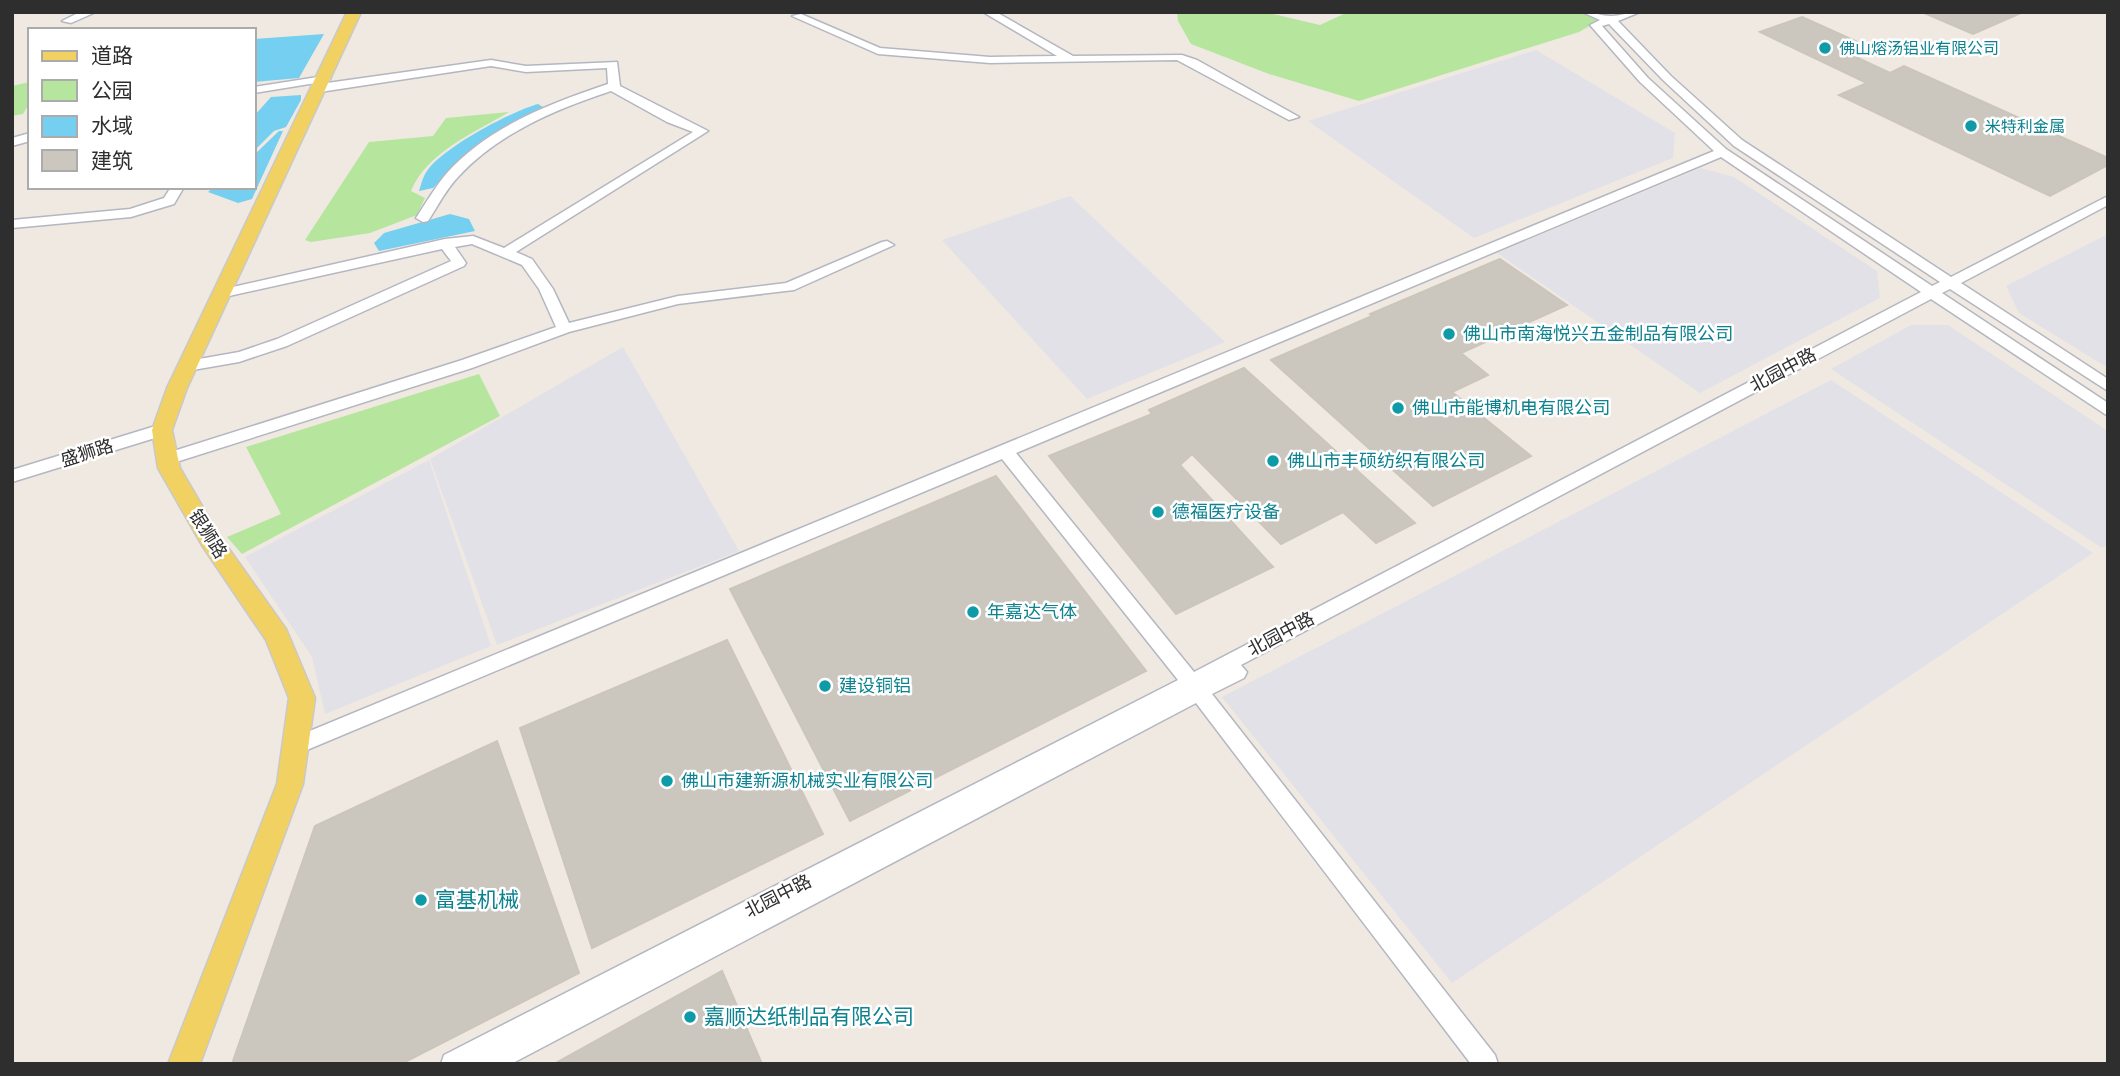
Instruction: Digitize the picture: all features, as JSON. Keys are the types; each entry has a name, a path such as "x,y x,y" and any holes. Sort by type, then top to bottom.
{"main road":[{"path":"164,443 187,366 354,12"},
{"name":"银狮路","path":"164,443 169,467 211,541 277,636 302,698 290,783 184,1064"}],"street":[{"path":"67,21 91,12"},
{"path":"793,14 816,12"},
{"path":"988,12 1071,59"},
{"path":"1587,12 1611,20 1667,78 1738,143 2108,411"},
{"path":"1635,12 1595,25 1644,80 1722,152 1944,290 2108,386"},
{"path":"793,14 878,51 990,60 1178,57 1293,117"},
{"path":"256,90 491,63 526,69 612,64 614,86"},
{"path":"423,218 452,175 472,155 531,120 580,97 614,86 671,119 702,131 507,253"},
{"path":"256,103 269,88"},
{"path":"295,747 1722,152"},
{"path":"12,224 131,213 169,201 177,189"},
{"name":"北园中路","path":"486,1064 1944,290 2108,200"},
{"name":"北园中路","path":"1944,290 2108,210"},
{"path":"220,294 445,243 473,240 527,262 546,289 564,330"},
{"path":"187,366 254,353 324,327 392,292 459,264 445,243"},
{"path":"164,443 467,364 564,330 678,300 789,287 887,245"},
{"name":"盛狮路","path":"12,476 164,443"},
{"name":"盛狮路","path":"12,486 164,443"},
{"path":"1005,451 1195,687 1486,1064"},
{"name":"北园中路","path":"453,1064 1195,687"}],"shaded area":[{"path":"1536,50 1675,133 1673,158 1474,238 1308,121"},
{"path":"1701,168 1734,177 1877,271 1880,298 1700,393 1497,253"},
{"path":"1070,196 1225,342 1087,399 942,240"},
{"path":"2108,234 2108,368 2019,313 2006,286"},
{"path":"1911,325 1948,325 2108,431 2108,544 2102,548 1831,369"},
{"path":"623,347 739,551 497,645 430,459"},
{"path":"1831,380 2093,553 1452,983 1222,697"},
{"path":"429,460 491,646 325,714 312,657 245,557"}],"green space":[{"path":"1177,12 1265,12 1320,25 1348,12 1614,12 1579,32 1359,101 1269,74 1191,44 1178,21"},
{"path":"28,82 28,105 23,114 12,116 12,86"},
{"path":"509,112 453,145 428,165 411,191 425,198 417,215 370,233 311,242 305,240 369,142 433,136 446,118"},
{"path":"479,374 500,416 242,554 227,537 281,514 246,447"}],"water":[{"path":"324,34 299,78 256,82 256,39"},
{"path":"301,95 301,100 286,127 274,131 256,149 256,114 271,97"},
{"path":"538,104 543,107 486,141 458,162 433,188 419,191 427,171 447,152 495,122"},
{"path":"279,131 283,131 252,199 238,203 208,192 212,189 256,189 256,153"},
{"path":"450,214 469,219 475,231 379,251 374,243 384,233"}],"building":[{"path":"1922,12 2023,12 1973,34"},
{"name":"米特利金属","path":"1802,17 1864,45 1845,52 1890,73 1904,66 2108,158 2108,165 2050,196 1839,95 1867,83 1760,32"},
{"name":"佛山市能博机电有限公司","path":"1500,259 1567,305 1461,353 1488,375 1452,392 1531,456 1433,506 1271,360 1372,316 1370,314"},
{"path":"1244,368 1415,523 1376,543 1343,512 1281,544 1192,454 1180,465 1273,567 1176,614 1049,456 1152,414 1149,410"},
{"name":"年嘉达气体","path":"996,476 1146,671 850,821 730,589"},
{"name":"佛山市建新源机械实业有限公司","path":"727,640 823,834 592,948 520,728"},
{"name":"富基机械","path":"497,741 579,973 401,1064 232,1064 315,826"},
{"name":"嘉顺达纸制品有限公司","path":"722,971 762,1064 554,1064"}],"place":[{"name":"佛山熔汤铝业有限公司","path":"1825,48"},
{"name":"米特利金属","path":"1971,126"},
{"name":"佛山市南海悦兴五金制品有限公司","path":"1449,334"},
{"name":"佛山市能博机电有限公司","path":"1398,408"},
{"name":"佛山市丰硕纺织有限公司","path":"1273,461"},
{"name":"德福医疗设备","path":"1158,512"},
{"name":"年嘉达气体","path":"973,612"},
{"name":"建设铜铝","path":"825,686"},
{"name":"佛山市建新源机械实业有限公司","path":"667,781"},
{"name":"富基机械","path":"421,900"},
{"name":"嘉顺达纸制品有限公司","path":"690,1017"}]}
